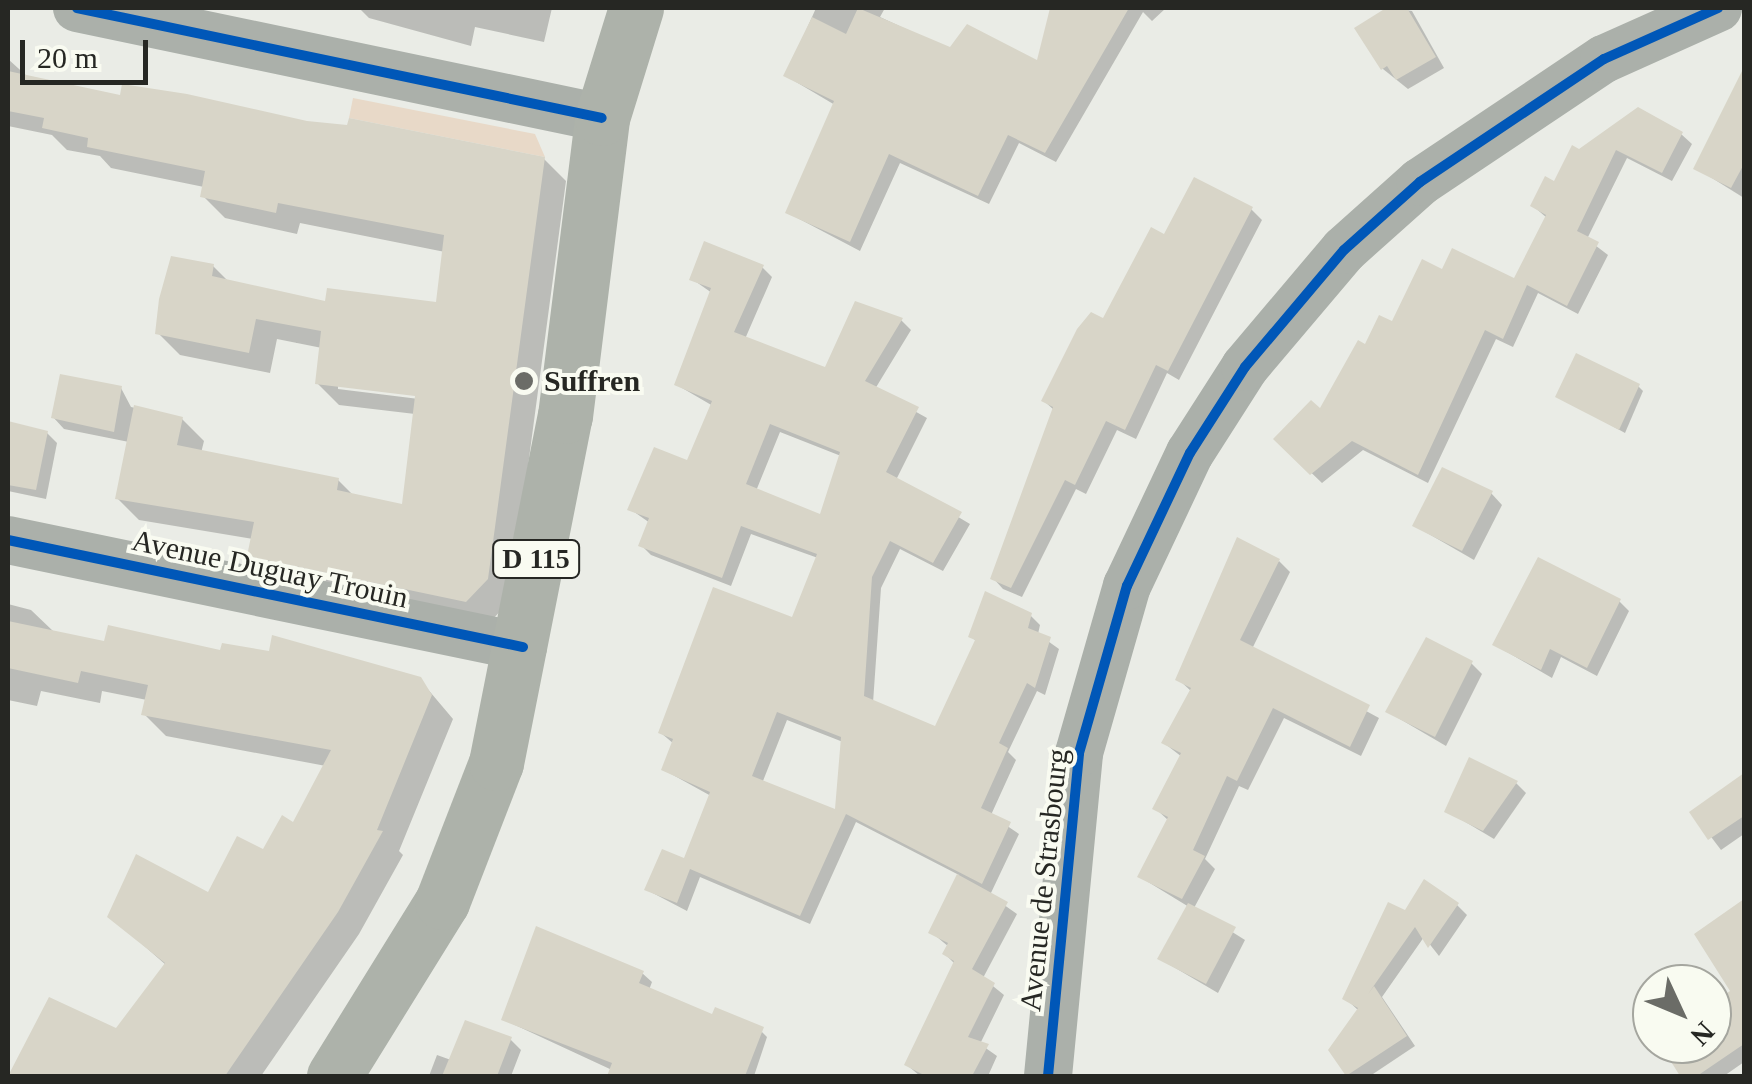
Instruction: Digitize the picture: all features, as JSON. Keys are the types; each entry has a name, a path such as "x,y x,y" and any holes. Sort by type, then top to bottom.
{"main road":[{"name":"D 115","path":"334,1076 442,902 496,763 523,646 564,416 602,118 636,8"}],"street":[{"path":"76,8 602,118"},
{"name":"Avenue de Strasbourg","path":"1048,1076 1080,753 1127,586 1200,439 1245,367 1344,250 1420,182 1604,59 1718,8"},
{"name":"Avenue Duguay Trouin","path":"8,540 523,646"}],"shaded area":[{"path":"353,98 535,134 545,157 349,118"}],"building":[{"path":"858,8 950,47 967,24 1037,60 1050,8 1129,8 1045,153 1008,135 978,196 889,154 850,242 785,213 834,101 783,76 812,17 846,34"},
{"path":"1386,8 1407,8 1436,57 1396,80 1387,66 1381,70 1354,28"},
{"path":"1744,67 1744,164 1731,188 1693,169"},
{"path":"8,71 120,95 122,84 187,94 307,121 347,125 349,118 545,157 488,579 466,602 247,556 254,522 115,499 134,405 183,417 177,445 339,478 337,490 402,504 415,396 315,384 321,331 256,319 249,353 155,334 159,299 171,256 214,264 212,276 325,301 327,288 436,302 444,235 278,203 276,213 200,197 205,171 87,147 88,138 42,128 44,118 8,111"},
{"path":"1638,107 1683,132 1662,173 1616,150 1577,231 1599,242 1567,306 1527,285 1503,339 1485,330 1418,475 1352,441 1310,475 1273,439 1311,400 1320,408 1358,340 1365,344 1379,315 1392,321 1422,259 1442,269 1452,248 1514,278 1546,215 1530,206 1545,176 1554,181 1572,145 1579,149"},
{"path":"1194,177 1253,207 1168,371 1156,365 1125,430 1106,421 1075,485 1065,480 1011,588 990,579 1053,407 1041,401 1077,329 1091,312 1103,318 1151,227 1164,234"},
{"path":"704,241 764,265 734,332 825,367 855,301 903,318 865,381 919,407 886,472 962,512 933,563 890,541 872,577 864,696 935,726 975,640 968,637 985,591 1032,613 1028,628 1051,637 1035,688 1027,683 999,743 1008,748 981,808 1011,822 982,884 846,814 800,916 690,869 677,903 644,890 662,849 684,858 710,792 661,770 673,739 658,733 713,587 792,617 817,554 741,526 722,578 638,546 649,518 627,510 654,447 687,460 712,401 674,385 711,288 689,280","holes":["770,424 840,452 820,514 746,484","777,712 841,737 835,809 752,776"]},
{"path":"1576,353 1640,384 1619,430 1555,397"},
{"path":"60,374 122,386 114,432 51,418"},
{"path":"8,421 48,431 36,490 8,485"},
{"path":"1442,467 1493,491 1462,551 1412,526"},
{"path":"1237,537 1280,559 1240,640 1370,705 1350,747 1273,708 1237,781 1227,776 1193,850 1205,856 1182,899 1137,877 1168,817 1152,809 1181,753 1161,743 1191,688 1175,680"},
{"path":"1538,557 1621,599 1587,668 1550,649 1541,670 1492,645"},
{"path":"8,621 104,641 108,625 220,650 222,643 269,651 272,635 421,677 432,695 377,830 383,831 338,912 225,1076 8,1076 49,997 116,1028 165,963 107,917 136,854 208,892 237,836 263,849 282,815 293,822 331,750 141,715 148,685 81,671 78,683 8,668"},
{"path":"1426,637 1473,661 1435,737 1385,712"},
{"path":"1469,757 1518,781 1483,831 1444,812"},
{"path":"1744,773 1744,816 1708,840 1689,812"},
{"path":"957,874 1008,902 972,969 995,983 968,1037 989,1044 972,1076 926,1076 904,1065 954,961 942,954 948,943 928,933"},
{"path":"1424,879 1459,903 1428,948 1415,927 1368,994 1374,986 1407,1036 1346,1076 1328,1050 1358,1008 1342,999 1388,902 1405,910"},
{"path":"1744,899 1744,1044 1732,1052 1732,964 1713,964 1694,934"},
{"path":"1188,903 1236,927 1206,984 1157,959"},
{"path":"536,926 644,971 639,983 712,1014 715,1007 764,1027 745,1076 607,1076 612,1063 501,1020"},
{"path":"465,1020 512,1037 497,1076 442,1076"},
{"path":"1672,1064 1715,1064 1697,1076 1680,1076"}],"cycle path":[{"path":"77,8 602,118"},
{"path":"1048,1076 1079,753 1127,586 1190,453 1245,367 1344,250 1420,182 1604,59 1718,8"},
{"path":"8,540 523,647"}],"place":[{"name":"Suffren","path":"524,381"}]}
